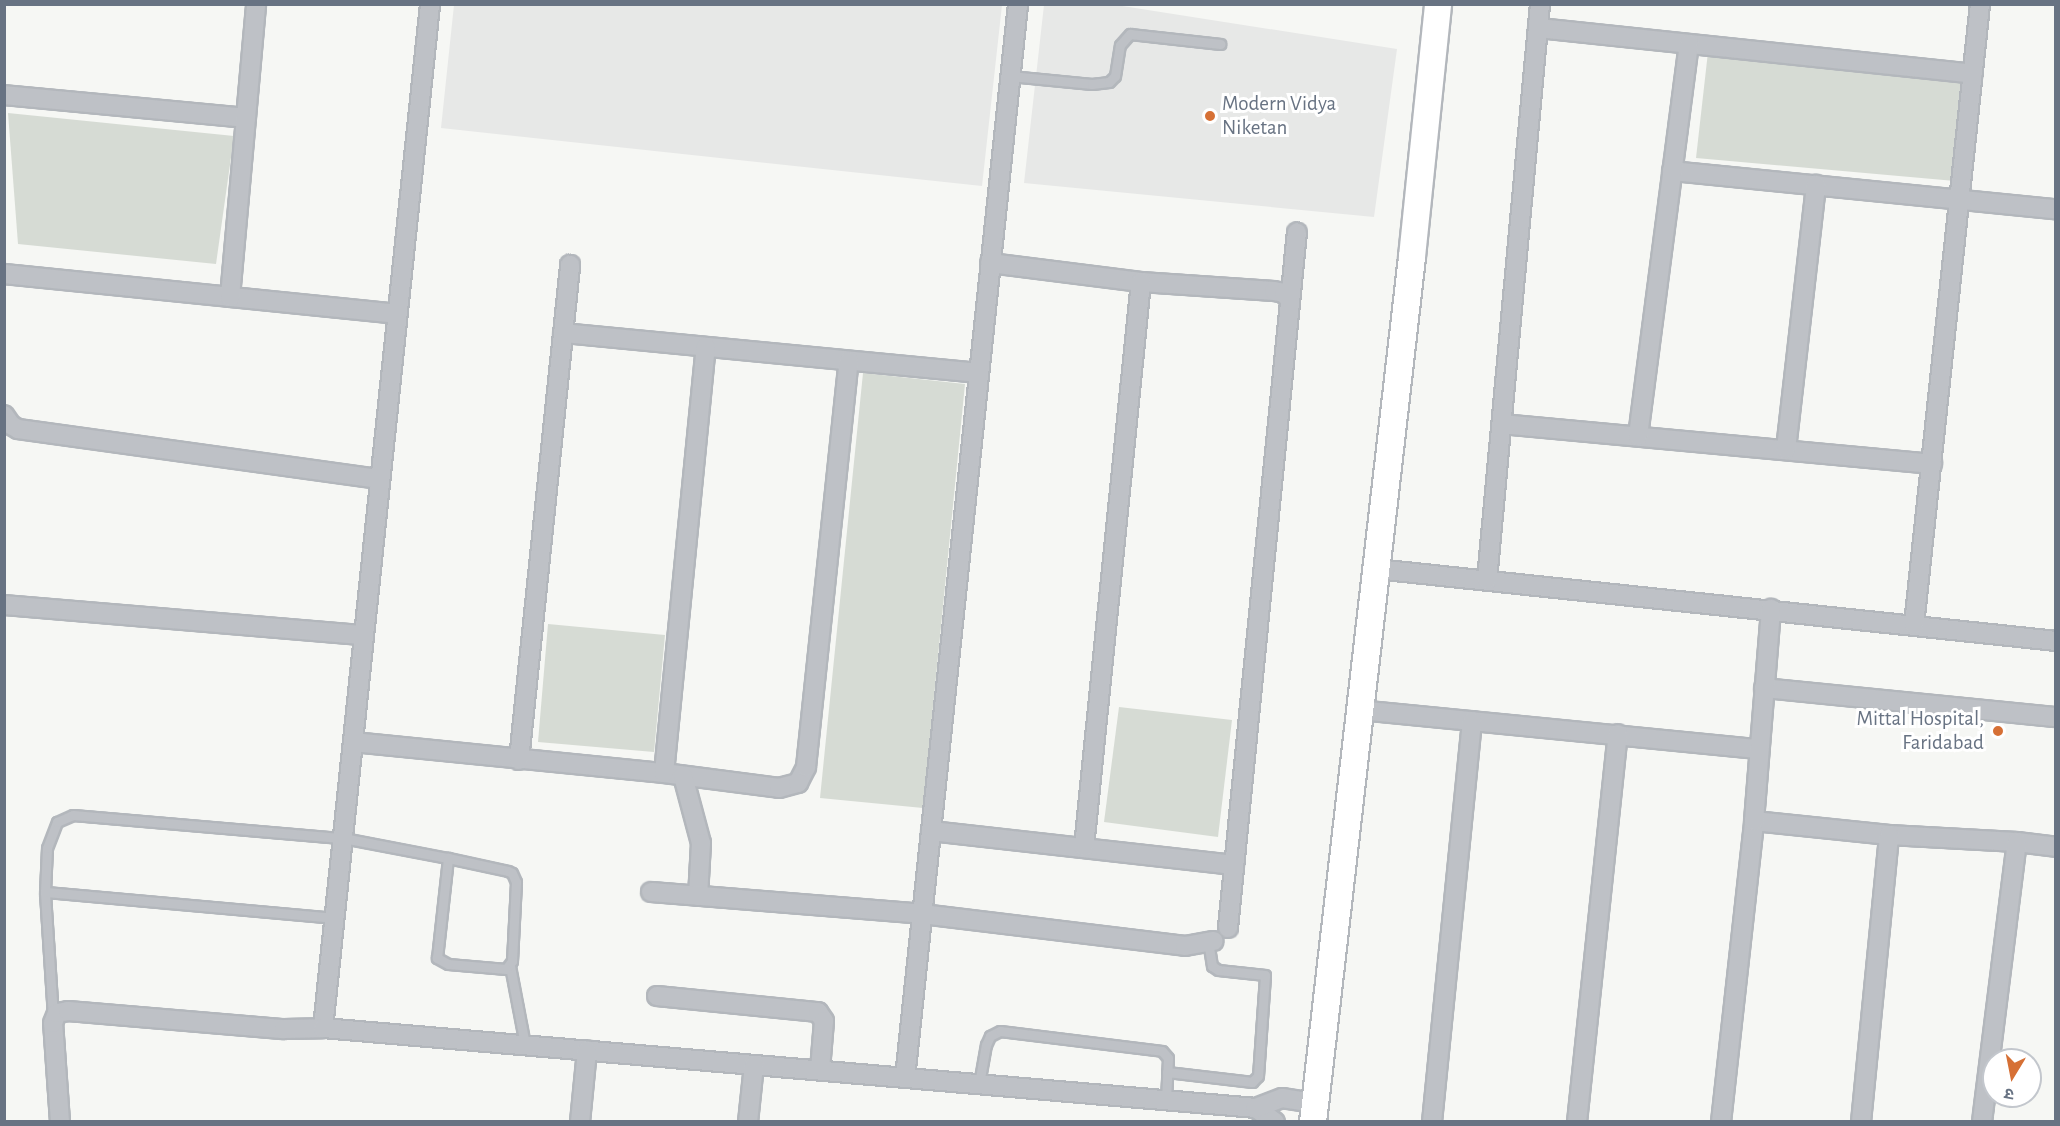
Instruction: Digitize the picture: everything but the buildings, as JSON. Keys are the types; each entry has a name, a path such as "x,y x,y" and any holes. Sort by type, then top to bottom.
{"street":[{"path":"230,297 256,4"},
{"path":"323,1028 430,4"},
{"path":"905,1078 1017,4"},
{"path":"60,1122 53,1017 57,1013 68,1011 284,1029 323,1028 1166,1100 1208,1113 1256,1108 1282,1098 1314,1112 1438,4"},
{"path":"1487,580 1540,4"},
{"path":"1914,625 1980,4"},
{"path":"1538,28 1973,74"},
{"path":"1638,436 1689,44"},
{"path":"4,95 246,117"},
{"path":"1672,171 2055,208"},
{"path":"1786,449 1816,185"},
{"path":"651,892 922,914 1185,946 1217,937 1234,865 1297,232"},
{"path":"990,263 1141,282 1274,291 1284,293 1290,300"},
{"path":"519,760 570,265"},
{"path":"4,273 397,314"},
{"path":"1084,847 1141,282"},
{"path":"563,333 978,373"},
{"path":"664,773 706,347"},
{"path":"353,742 664,773 779,788 798,783 806,767 849,361"},
{"path":"4,415 11,425 18,429 380,479"},
{"path":"1502,424 1932,464"},
{"path":"1376,569 1771,609 2055,641"},
{"path":"4,604 364,635"},
{"path":"1721,1122 1754,821 1771,609"},
{"path":"1764,688 2055,717"},
{"path":"1359,710 1759,749"},
{"path":"1432,1122 1472,721"},
{"path":"1577,1122 1618,734"},
{"path":"683,776 701,843 698,896"},
{"path":"1754,821 1889,835 2017,842 2055,847"},
{"path":"931,831 1234,865"},
{"path":"1861,1122 1889,835"},
{"path":"1982,1122 2017,842"},
{"path":"657,996 818,1012 824,1021 820,1070"},
{"path":"580,1122 587,1050"},
{"path":"748,1122 754,1065"},
{"path":"1256,1108 1275,1122"}],"lane":[{"path":"1010,76 1092,84 1109,82 1114,76 1120,45 1130,34 1220,44"},
{"path":"53,1017 45,892 47,848 57,822 73,815 343,838 508,871 515,877 510,966 525,1045"},
{"path":"448,858 437,958 448,964 501,970 510,966"},
{"path":"45,892 334,918"},
{"path":"1167,1072 1252,1082 1258,1076 1266,975 1218,970 1212,966 1217,937"},
{"path":"979,1084 986,1045 990,1036 1000,1031 1162,1051 1168,1058 1166,1100"}],"shaded area":[{"path":"454,5 1002,5 982,186 441,128"},
{"name":"Modern Vidya Niketan","path":"1044,5 1116,5 1397,49 1374,217 1024,183"},
{"path":"1708,52 1966,77 1955,181 1696,158"},
{"path":"8,113 234,136 216,264 18,244"},
{"path":"863,373 965,384 923,808 820,798"},
{"path":"548,624 665,635 654,752 538,742"},
{"path":"1119,707 1232,720 1218,837 1104,822"}],"place":[{"name":"Modern Vidya Niketan","path":"1210,116"},
{"name":"Mittal Hospital, Faridabad","path":"1998,731"}]}
